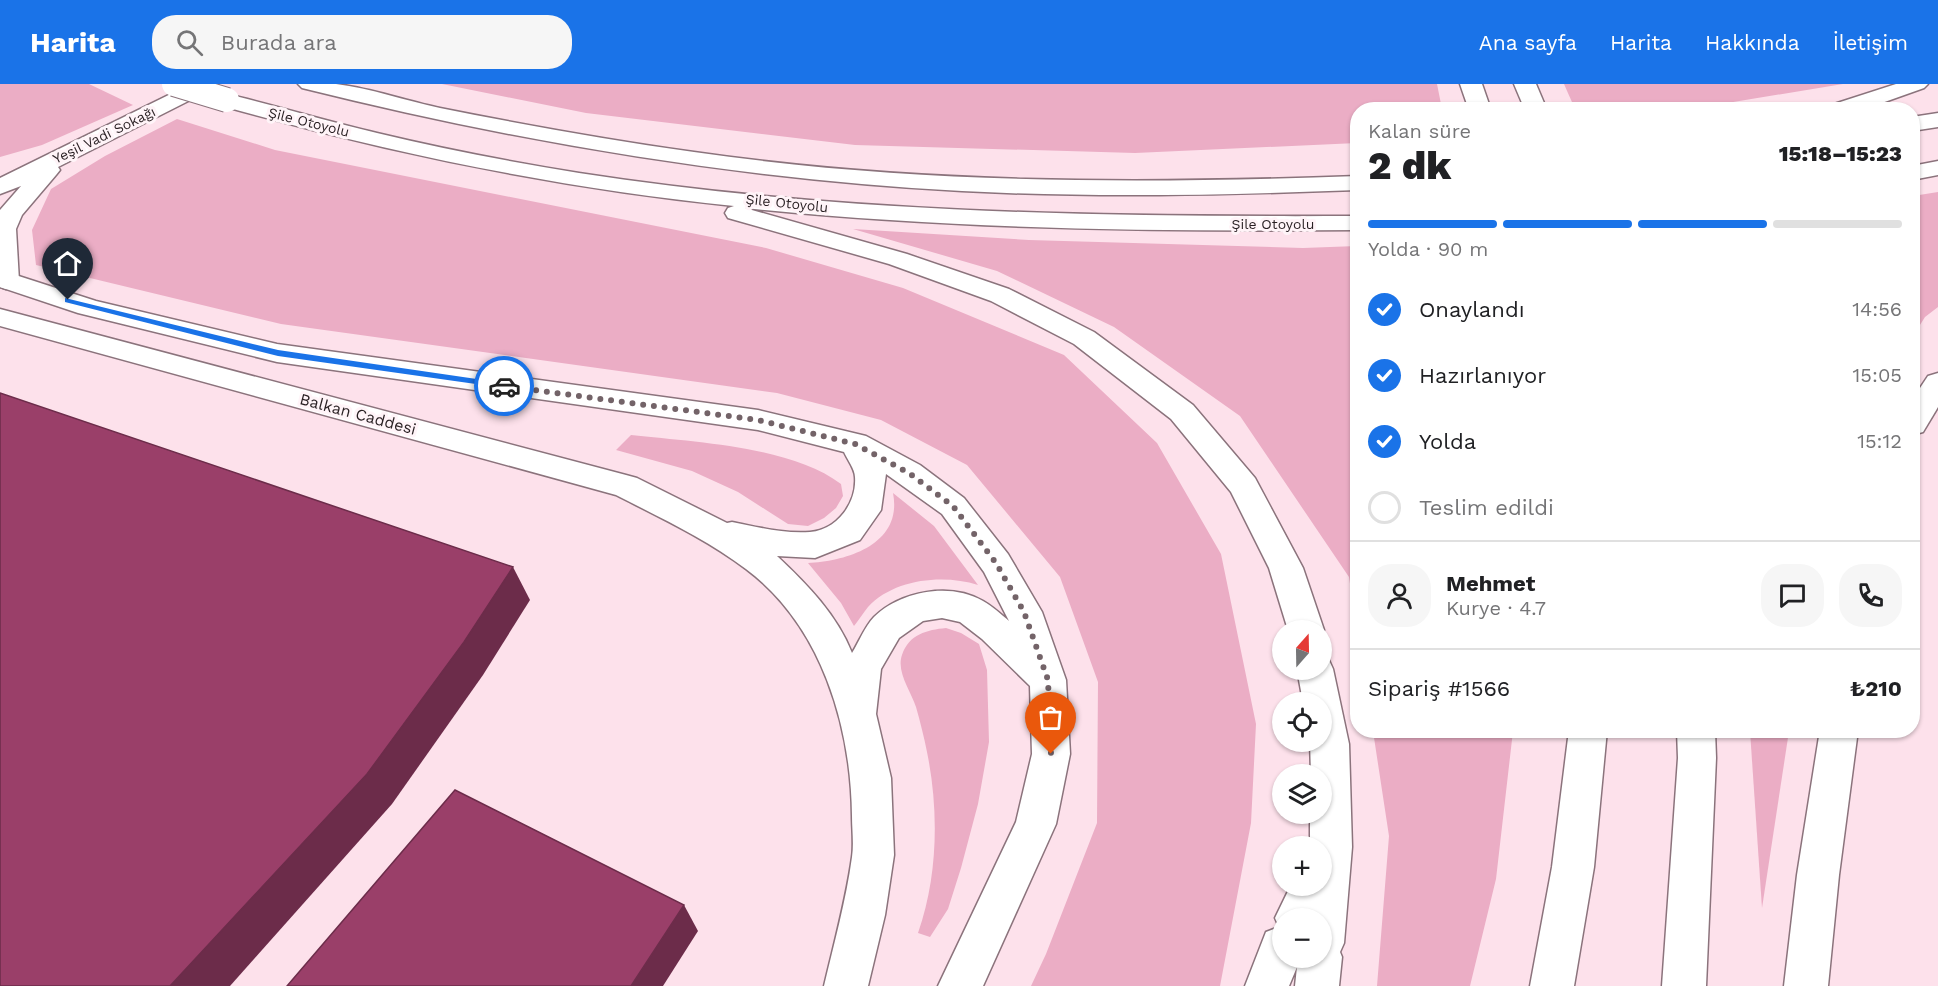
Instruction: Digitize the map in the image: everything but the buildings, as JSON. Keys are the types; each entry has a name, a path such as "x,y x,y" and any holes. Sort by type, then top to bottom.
{"main road":[{"name":"Şile Otoyolu","path":"174,84 308,123 471,161 664,191 860,210 1027,219 1139,224 1350,224"},
{"name":"Yeşil Vadi Sokağı","path":"0,187 207,84"},
{"path":"309,84 428,112 598,144 682,157 861,176 1113,188 1350,183"},
{"path":"1471,84 1477,102"},
{"path":"1525,84 1533,102"},
{"path":"1863,102 1917,84"},
{"path":"1920,123 1938,120"},
{"path":"0,166 82,145"},
{"path":"60,157 10,213 4,229 3,280 88,307 278,353 758,420 855,444 909,473 953,506 996,563 1024,612 1048,680 1051,754 1036,824 960,986"},
{"path":"1920,171 1938,168"},
{"path":"1920,181 1938,180"},
{"path":"664,191 898,259 1000,295 1084,338 1182,412 1244,486 1286,568 1303,620"},
{"name":"Balkan Caddesi","path":"0,317 626,486 710,528"},
{"path":"1920,412 1938,383"},
{"path":"710,528 778,544 815,545 848,531 866,510 871,476 855,444"},
{"path":"710,528 760,561 798,597 831,645 858,716 871,778 873,855 863,915 846,986"},
{"path":"858,716 863,668 886,628 914,609 942,604 970,610 996,629 1048,680"},
{"path":"1317,680 1330,744 1327,836"},
{"path":"1552,986 1573,867 1587,738"},
{"path":"1684,986 1696,738"},
{"path":"1806,986 1818,875 1838,738"},
{"path":"1267,986 1274,968"},
{"path":"1317,986 1319,968"}],"shaded area":[{"path":"0,84 89,84 133,105 42,145 0,157"},
{"path":"442,84 1437,84 1441,102 1350,102 1350,143 1135,153 855,145 586,113"},
{"path":"1564,84 1843,84 1734,102 1572,102"},
{"path":"177,119 275,150 766,248 903,288 1064,355 1157,443 1221,554 1256,724 1251,823 1220,986 1031,986 1046,954 1097,823 1098,682 1060,577 967,465 881,420 777,393 281,324 36,265 32,230 51,189 105,156"},
{"path":"1938,192 1938,307 1925,317 1920,325 1920,195"},
{"path":"853,229 1029,240 1303,248 1350,246 1350,584 1349,577 1240,416 1114,327 997,271"},
{"path":"631,435 740,448 796,461 820,471 841,484 843,496 836,508 824,518 808,526 788,524 738,492 692,471 616,450"},
{"path":"893,493 934,526 978,585 935,580 905,585 879,598 868,607 854,626 841,603 808,563 824,562 855,553 881,537 890,525 894,511"},
{"path":"946,628 961,633 979,644 987,670 989,742 978,804 961,868 948,909 930,937 918,933 930,889 933,866 935,820 931,774 922,729 916,707 902,675 901,661 905,648 914,638 932,630"},
{"path":"1374,738 1512,738 1496,879 1470,986 1377,986 1389,836"},
{"path":"1750,738 1788,738 1762,908"}],"way so far":[{"path":"504,386 758,420 855,444 909,473 953,506 996,563 1024,612 1048,680 1051,754"}],"route":[{"path":"68,300 88,307 278,353 504,386"}]}
